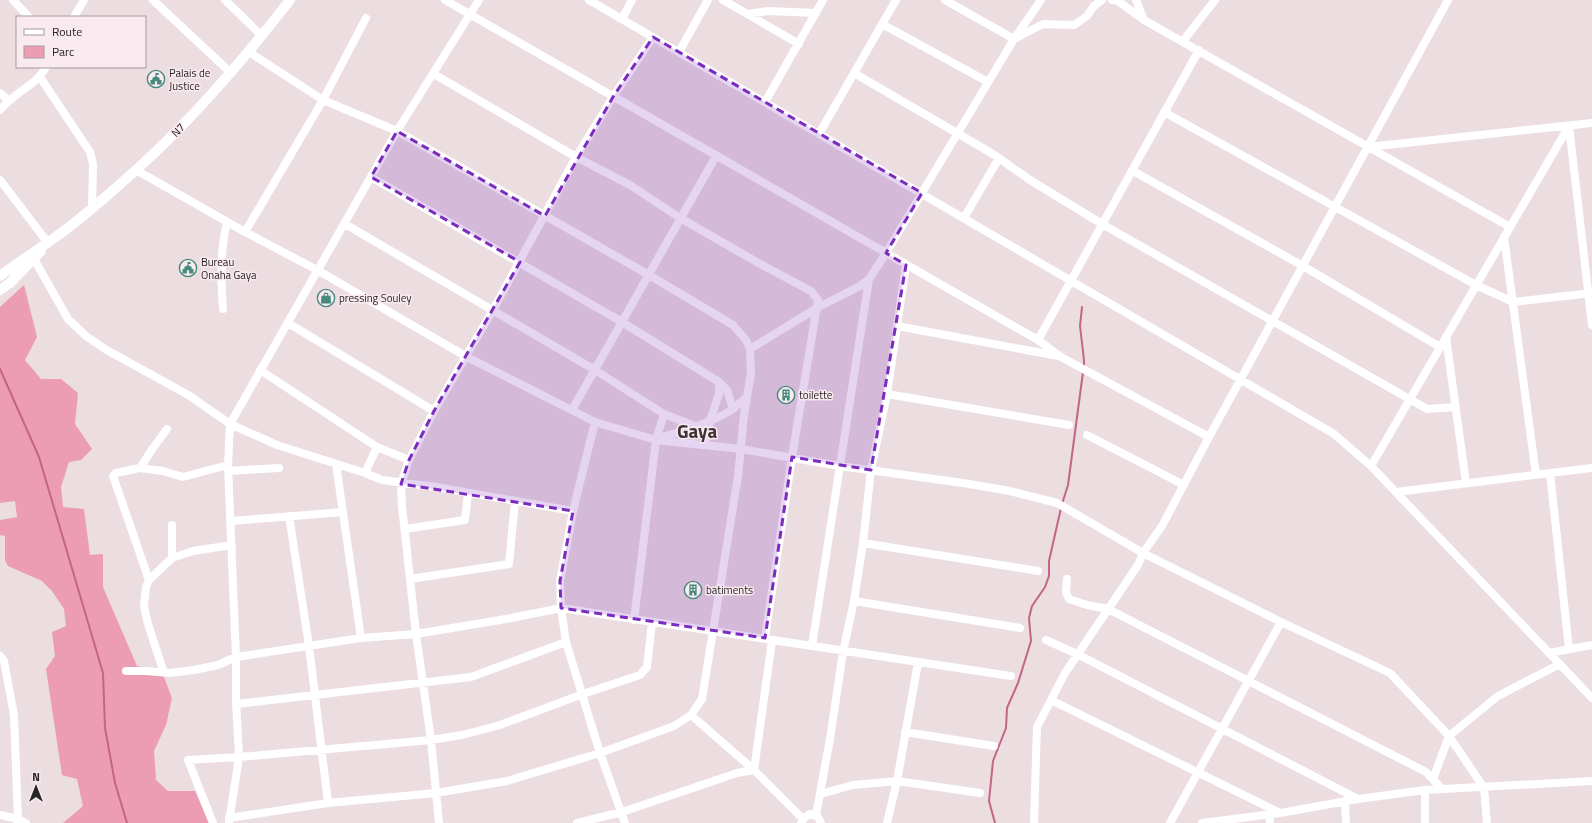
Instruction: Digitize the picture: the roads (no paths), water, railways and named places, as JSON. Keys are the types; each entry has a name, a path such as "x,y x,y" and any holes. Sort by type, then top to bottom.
{"main road":[{"name":"N7","path":"48,243 136,170 175,133 249,52 290,0"},
{"path":"0,290 10,283 48,243"},
{"path":"0,276 48,243"}],"street":[{"path":"13,0 28,16"},
{"path":"75,16 84,0"},
{"path":"153,0 230,72"},
{"path":"225,0 262,36"},
{"path":"445,0 1038,340 1061,357 1209,437"},
{"path":"249,52 323,100 397,131 649,275 733,325 746,340 750,349 751,373 738,476 702,700 691,715 674,726 600,754 507,781 436,793 328,803 229,820 239,758 228,468 230,424 260,370 319,271 397,131 479,0"},
{"path":"589,0 1334,434 1371,466 1592,698"},
{"path":"622,19 632,0"},
{"path":"679,52 708,0"},
{"path":"723,0 799,44"},
{"path":"765,102 823,0"},
{"path":"819,134 896,0"},
{"path":"945,0 1014,39"},
{"path":"750,349 817,308 860,286 869,279 1014,39 1041,0"},
{"path":"1014,39 1043,24 1074,25 1087,16 1094,6 1102,0"},
{"path":"1112,0 1118,1 1144,20 1510,227"},
{"path":"1136,0 1144,20"},
{"path":"1183,41 1215,0"},
{"path":"1034,823 1037,727 1065,673 1138,565 1143,553 1162,526 1272,321 1448,0"},
{"path":"747,14 768,11 816,13"},
{"path":"244,232 323,100 366,18"},
{"path":"882,24 988,82"},
{"path":"439,823 431,740 416,634 401,484 409,460 434,410 494,310 576,157 613,97 653,37"},
{"path":"1038,340 1199,50"},
{"path":"0,110 8,100 40,77 45,68"},
{"path":"854,73 999,158 1030,180 1102,224 1410,400 1427,409 1456,407"},
{"path":"434,74 576,157 630,185 680,218 811,291 818,300 792,457 768,639 754,770"},
{"path":"40,77 90,152 92,164 92,207"},
{"path":"0,93 8,100"},
{"path":"1164,112 1476,285 1513,302 1590,293"},
{"path":"1368,147 1592,123"},
{"path":"1371,466 1568,126"},
{"path":"1568,126 1590,293 1592,325"},
{"path":"572,410 716,156"},
{"path":"964,218 999,158"},
{"path":"136,170 244,232 319,271 466,357 595,422 656,440 741,449 840,466 963,483 1010,491 1057,504 1143,553 1281,622 1390,673 1449,736 1484,788 1487,823"},
{"path":"1133,170 1303,266 1440,347"},
{"path":"372,177 622,322 719,382 727,390 733,409"},
{"path":"0,180 48,243"},
{"path":"223,309 221,254 227,222"},
{"path":"345,224 595,370 664,414 695,426"},
{"path":"1504,237 1536,475"},
{"path":"34,259 68,319 86,336 105,349 190,396 230,424 277,444 382,480 401,484 436,487 468,494 573,511"},
{"path":"821,823 816,816 843,652 854,601 863,543 871,470 887,394 906,265"},
{"path":"812,646 825,553 869,279"},
{"path":"288,323 434,410"},
{"path":"897,326 1061,357"},
{"path":"1446,337 1466,483"},
{"path":"260,370 377,447 409,460"},
{"path":"705,445 710,420 719,394 719,382"},
{"path":"887,394 1069,425"},
{"path":"656,440 710,420 733,409 747,397"},
{"path":"634,620 656,440 664,414"},
{"path":"595,422 573,511 560,581 561,608 566,642 600,754 625,823"},
{"path":"140,468 167,429"},
{"path":"1087,435 1184,484"},
{"path":"365,473 377,447"},
{"path":"336,464 361,638"},
{"path":"149,580 113,476 140,468 163,471 183,477 228,468 279,468"},
{"path":"1396,492 1592,468"},
{"path":"1550,473 1569,649"},
{"path":"405,529 465,520 468,494"},
{"path":"410,579 509,564 515,501"},
{"path":"231,521 343,512"},
{"path":"289,516 309,646 328,803"},
{"path":"172,525 172,558"},
{"path":"863,543 1038,571"},
{"path":"164,673 148,624 144,606 146,587 149,580 172,558 193,551 232,545"},
{"path":"1067,579 1066,592 1069,599 1087,605 1108,609 1426,772 1442,789"},
{"path":"854,601 1020,628"},
{"path":"126,671 164,673 194,670 218,665 236,657 361,638 416,634 561,608 713,632 768,639 843,652 1011,676"},
{"path":"213,823 188,760 239,758 431,740 462,735 497,726 583,694 640,675 647,667 652,622"},
{"path":"1170,823 1281,622"},
{"path":"1046,640 1077,654 1358,799"},
{"path":"236,704 471,677 566,642"},
{"path":"1550,653 1592,645"},
{"path":"0,656 4,662 14,715 17,821"},
{"path":"887,823 897,781 918,663"},
{"path":"1433,779 1449,736 1498,696 1560,664"},
{"path":"1051,700 1280,813"},
{"path":"691,715 754,770 802,821 807,815 816,816"},
{"path":"905,732 994,746"},
{"path":"577,823 622,812 737,773 754,770"},
{"path":"820,794 853,785 897,781 980,793"},
{"path":"1202,823 1270,819 1280,813 1345,801 1425,790 1592,781"},
{"path":"1425,790 1425,823"},
{"path":"1345,801 1346,823"},
{"path":"0,815 26,823"}],"waterway":[{"path":"1082,307 1080,326 1084,366"},
{"path":"0,369 39,457 103,673 105,728 115,783 127,823"},
{"path":"1062,504 1068,485 1083,372"},
{"path":"995,823 989,801 993,761 1006,728 1007,708 1018,683 1031,641 1029,618 1032,606 1045,587 1049,576 1049,561 1061,508"}],"place":[{"name":"Palais de Justice","path":"156,79"},
{"name":"Bureau Onaha Gaya","path":"188,268"},
{"name":"pressing Souley","path":"326,298"},
{"name":"toilette","path":"786,395"},
{"name":"batiments","path":"693,590"}],"district":[{"name":"Gaya","path":"697,431"}]}
